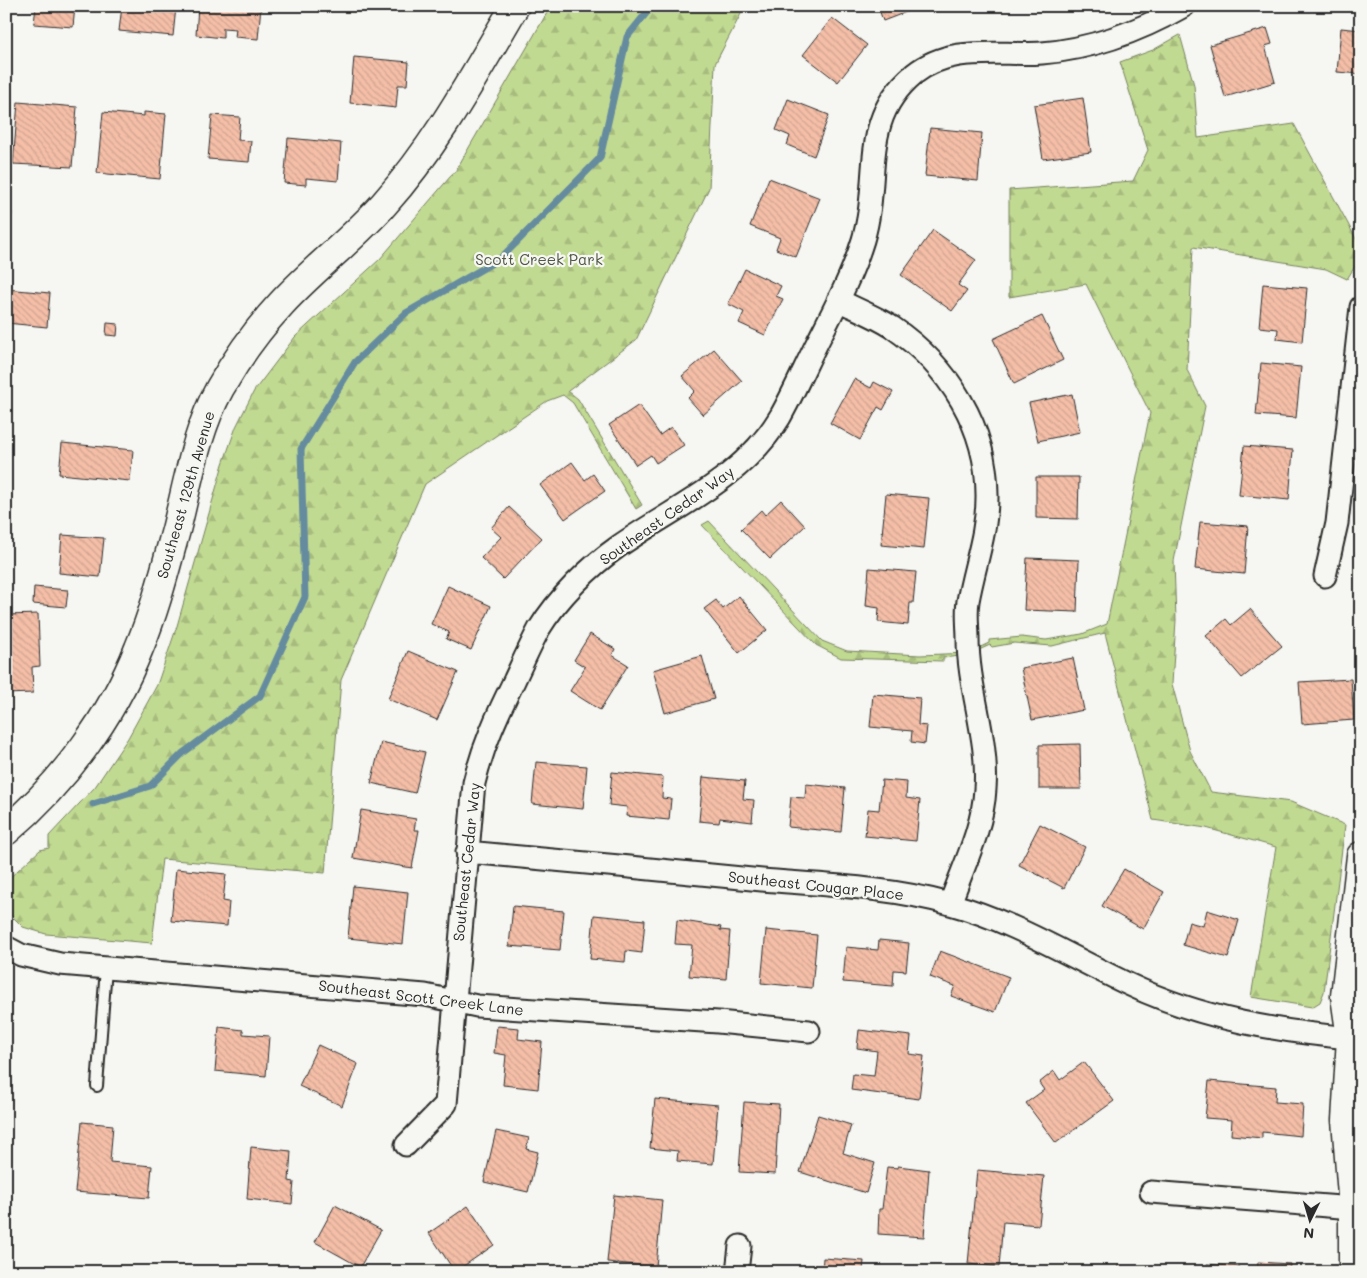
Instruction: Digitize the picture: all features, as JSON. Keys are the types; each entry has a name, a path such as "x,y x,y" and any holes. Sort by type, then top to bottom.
{"main road":[{"name":"Southeast 129th Avenue","path":"6,831 47,792 77,754 116,697 128,673 157,597 206,420 219,390 235,363 254,336 283,302 366,223 416,166 457,103 515,6"},
{"path":"1353,1272 1353,1208 1346,1120 1357,1032 1344,996 1361,856"}],"street":[{"name":"Southeast Cedar Way","path":"406,1146 446,1104 474,783 482,751 493,722 539,630 559,601 617,548 733,471 759,445 779,418 838,300 863,243 871,212 876,136 883,111 897,89 918,71 942,59 970,52 1042,53 1075,48 1118,38 1184,6"},
{"path":"838,300 892,327 926,356 953,386 974,422 984,462 987,498 981,550 968,603 968,653 984,752 985,789 978,826 950,904"},
{"path":"1326,576 1337,523 1361,307"},
{"name":"Southeast Cougar Place","path":"467,852 879,890 950,904 1005,923 1170,1002 1218,1017 1266,1028 1357,1032"},
{"name":"Southeast Scott Creek Lane","path":"6,947 35,960 106,968 424,995 454,1002 518,1010 718,1022 809,1031"},
{"path":"1151,1192 1353,1208"},
{"path":"737,1272 740,1246"}],"lane":[{"path":"97,1086 106,968"}],"green space":[{"name":"Scott Creek Park","path":"551,6 745,6 715,64 709,188 636,340 568,391 578,399 642,505 636,509 573,403 563,395 547,401 425,484 341,680 325,873 162,859 152,943 46,934 23,927 6,910 6,881 40,850 49,848 49,836 95,787 128,738 157,685 177,626 223,464 236,427 254,391 295,337 380,259 456,170"},
{"path":"1180,35 1194,85 1198,138 1294,124 1361,248 1361,257 1347,279 1326,269 1193,247 1187,370 1205,406 1174,561 1176,620 1172,684 1190,751 1211,792 1291,802 1345,825 1324,992 1320,1002 1312,1007 1251,997 1276,847 1206,828 1153,820 1105,633 1052,646 1014,643 992,647 990,645 968,655 943,658 943,661 841,658 816,645 702,525 709,521 822,641 847,651 920,655 968,653 989,643 989,640 1022,637 1046,640 1082,634 1107,624 1150,413 1086,284 1009,297 1009,190 1133,181 1148,150 1120,62 1153,50"}],"building":[{"path":"36,6 75,6 73,27 34,24"},
{"path":"122,6 176,7 173,36 119,31"},
{"path":"198,6 261,6 258,39 235,37 236,29 223,28 223,38 196,35"},
{"path":"303,6 338,6 337,10"},
{"path":"878,6 922,6 883,21"},
{"path":"832,18 867,45 838,82 803,55"},
{"path":"1267,28 1272,44 1265,46 1275,82 1225,97 1210,45"},
{"path":"1341,28 1361,30 1361,74 1337,72"},
{"path":"354,57 409,62 407,85 398,85 396,108 350,103"},
{"path":"1083,98 1091,152 1043,159 1034,105"},
{"path":"788,99 829,115 814,156 787,145 790,136 776,130"},
{"path":"18,102 77,107 72,167 13,164"},
{"path":"103,112 144,116 144,112 166,114 160,179 97,173"},
{"path":"212,115 240,117 238,140 251,141 249,162 208,159"},
{"path":"930,128 982,133 978,181 925,176"},
{"path":"288,138 341,143 338,181 306,178 306,185 284,183"},
{"path":"769,178 820,198 796,257 776,249 780,238 750,226"},
{"path":"6,212 12,212 9,245 6,244"},
{"path":"933,230 976,260 958,285 967,291 952,311 901,275"},
{"path":"745,269 781,286 776,296 783,299 765,335 739,323 744,312 728,304"},
{"path":"1263,284 1307,288 1302,342 1277,339 1278,329 1259,327"},
{"path":"6,289 50,293 47,327 6,323"},
{"path":"1042,316 1063,360 1014,384 993,339"},
{"path":"107,323 118,324 117,336 106,335"},
{"path":"714,349 742,381 703,415 688,398 695,391 682,376"},
{"path":"1261,363 1301,367 1296,418 1256,415"},
{"path":"854,379 871,388 874,382 893,392 883,410 878,407 860,440 830,423"},
{"path":"1072,394 1080,432 1038,441 1029,403"},
{"path":"639,405 660,435 671,427 684,445 656,463 651,455 636,465 609,425"},
{"path":"62,443 133,450 130,481 59,474"},
{"path":"1244,446 1293,450 1289,500 1239,495"},
{"path":"572,462 585,480 593,474 605,491 565,519 540,485"},
{"path":"1036,477 1079,477 1078,519 1036,518"},
{"path":"886,494 929,498 924,549 881,545"},
{"path":"781,500 805,526 770,559 741,529 761,510 765,515"},
{"path":"509,507 542,538 503,579 481,558 501,537 491,528"},
{"path":"1200,522 1248,526 1244,574 1195,569"},
{"path":"62,535 104,538 100,577 59,573"},
{"path":"1027,558 1079,560 1077,612 1024,610"},
{"path":"869,568 916,572 913,603 910,603 908,625 878,622 879,608 866,606"},
{"path":"448,586 491,606 471,650 446,639 449,632 431,624"},
{"path":"34,587 68,590 66,607 33,604"},
{"path":"739,596 767,630 739,653 704,609 716,600 723,609"},
{"path":"1250,609 1282,646 1242,678 1206,636 1226,619 1231,625"},
{"path":"38,614 40,666 32,667 33,693 6,694 6,615"},
{"path":"590,634 615,649 612,655 628,665 600,710 570,691 585,667 574,660"},
{"path":"408,651 458,672 437,720 388,699"},
{"path":"702,656 714,699 665,713 653,670"},
{"path":"1073,658 1084,710 1032,720 1021,668"},
{"path":"1351,679 1354,720 1302,724 1299,682"},
{"path":"873,694 920,698 918,725 927,726 925,744 911,742 912,731 870,727"},
{"path":"381,742 425,752 415,793 371,783"},
{"path":"1080,744 1081,789 1039,789 1039,745"},
{"path":"536,762 587,766 583,809 532,804"},
{"path":"612,772 663,777 662,798 671,799 669,820 626,816 627,807 609,805"},
{"path":"703,777 745,781 743,799 754,800 752,822 720,818 719,823 699,821"},
{"path":"882,780 907,782 906,798 920,800 916,841 865,836 868,809 879,810"},
{"path":"806,784 845,788 841,832 788,827 791,797 805,798"},
{"path":"361,810 416,819 414,830 419,830 412,868 353,858"},
{"path":"1040,824 1085,847 1064,888 1019,865"},
{"path":"176,869 226,874 223,901 229,902 227,926 171,921"},
{"path":"1124,869 1164,892 1143,929 1102,906"},
{"path":"353,886 408,892 403,944 348,938"},
{"path":"513,906 564,911 560,950 509,946"},
{"path":"1207,910 1239,920 1228,958 1183,945 1189,922 1203,926"},
{"path":"594,915 645,920 642,953 626,951 625,962 590,959"},
{"path":"677,920 721,927 720,930 730,931 726,979 689,976 692,945 675,944"},
{"path":"766,930 817,935 812,988 761,983"},
{"path":"879,940 909,943 906,971 894,970 893,986 843,982 846,947 878,950"},
{"path":"940,951 1009,977 995,1012 951,996 955,986 930,977"},
{"path":"497,1026 519,1028 518,1039 542,1042 538,1089 503,1085 506,1055 494,1053"},
{"path":"219,1027 243,1030 243,1034 269,1036 266,1076 215,1071"},
{"path":"859,1030 911,1036 909,1054 924,1056 919,1099 851,1090 853,1074 874,1076 877,1051 857,1048"},
{"path":"318,1045 358,1064 342,1106 299,1086"},
{"path":"1084,1062 1114,1101 1056,1143 1026,1103 1044,1090 1039,1083 1054,1071 1060,1080"},
{"path":"1209,1081 1276,1087 1275,1102 1303,1104 1301,1136 1262,1132 1262,1138 1231,1135 1232,1120 1205,1118"},
{"path":"655,1099 718,1105 713,1164 677,1161 678,1151 650,1148"},
{"path":"744,1102 779,1104 775,1174 739,1172"},
{"path":"818,1115 851,1125 843,1153 875,1163 866,1193 800,1172"},
{"path":"82,1122 113,1125 110,1162 152,1166 149,1198 75,1192"},
{"path":"496,1131 529,1138 526,1149 538,1152 528,1192 484,1182"},
{"path":"251,1147 291,1151 289,1181 294,1182 292,1204 247,1199"},
{"path":"898,1166 929,1170 924,1237 878,1234 879,1209 882,1209 887,1167 898,1168"},
{"path":"977,1170 1044,1176 1039,1225 1003,1222 999,1267 968,1264"},
{"path":"614,1195 662,1200 656,1267 607,1262"},
{"path":"335,1205 381,1230 360,1267 315,1242"},
{"path":"468,1206 494,1245 455,1272 429,1233"},
{"path":"823,1258 864,1261 863,1270 882,1272 822,1272"},
{"path":"1258,1262 1290,1264 1289,1272 1257,1272"},
{"path":"1207,1264 1240,1267 1240,1272 1206,1272"},
{"path":"1118,1265 1135,1272 1116,1272"}],"waterway":[{"path":"93,804 150,786 183,753 260,696 305,597 301,449 355,362 406,313 501,258 600,158 627,37 652,6"}]}
